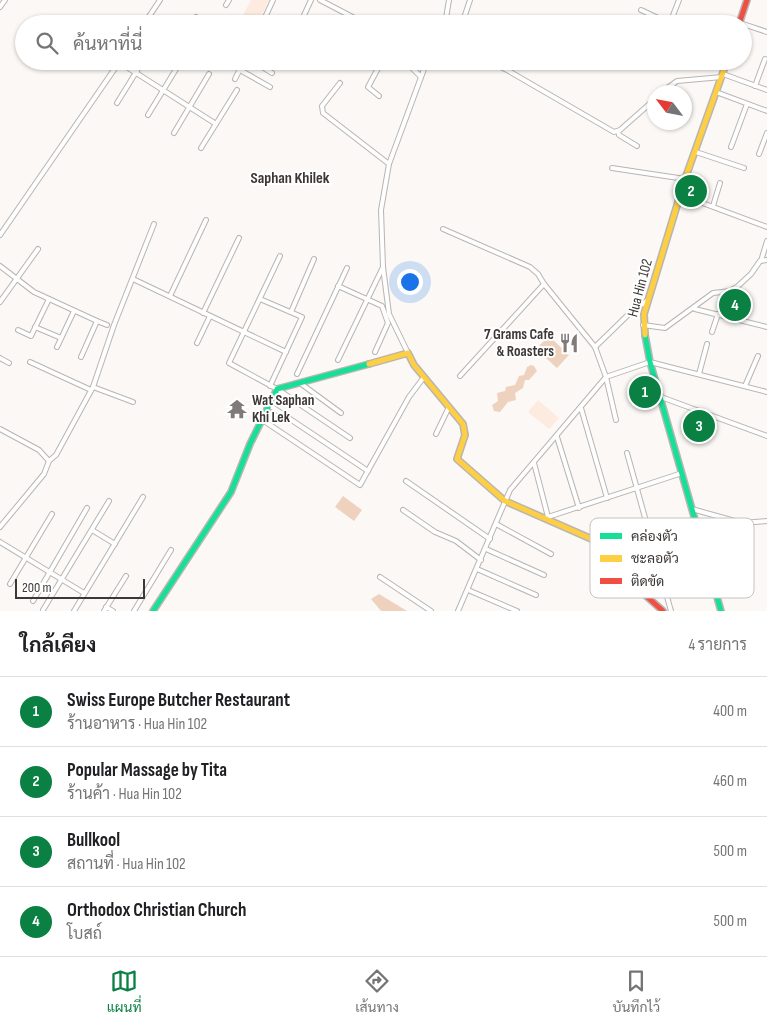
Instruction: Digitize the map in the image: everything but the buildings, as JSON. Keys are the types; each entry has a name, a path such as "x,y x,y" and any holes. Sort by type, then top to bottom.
{"street":[{"path":"0,7 5,0"},
{"path":"150,15 160,0"},
{"path":"226,5 229,0"},
{"path":"266,15 273,0"},
{"path":"304,15 311,0"},
{"path":"320,0 350,15"},
{"path":"335,6 338,0"},
{"path":"446,15 449,0"},
{"path":"465,15 470,0"},
{"path":"674,15 679,0"},
{"path":"743,15 747,0"},
{"path":"640,10 652,15"},
{"path":"752,27 767,32"},
{"path":"755,86 765,59"},
{"path":"0,235 114,70"},
{"path":"130,70 216,124"},
{"path":"117,103 137,70"},
{"path":"148,115 175,70"},
{"path":"235,79 240,70 270,87"},
{"path":"267,70 272,73"},
{"path":"377,70 368,88 378,96"},
{"path":"414,70 421,77"},
{"path":"424,70 389,164 381,210 383,267 389,314 408,354 465,429 458,459 506,501 590,537"},
{"path":"507,70 607,128 618,131 637,146"},
{"name":"Hua Hin 102","path":"695,518 650,362 643,325 647,301 685,179 724,70"},
{"path":"174,133 209,74"},
{"path":"672,85 677,81 722,75 767,90"},
{"path":"340,83 322,106 323,113 389,164"},
{"path":"201,148 237,90"},
{"path":"716,92 767,112"},
{"path":"730,146 747,104"},
{"path":"618,131 647,106"},
{"path":"759,154 767,133"},
{"path":"696,152 744,168"},
{"path":"612,168 685,179"},
{"path":"713,206 720,183"},
{"path":"681,195 767,227"},
{"path":"170,296 206,220"},
{"path":"0,526 2,520 44,474 92,388 114,325 154,224"},
{"path":"443,229 530,267 538,274 595,347 606,377 616,420"},
{"path":"203,313 239,238"},
{"path":"643,325 665,328 714,293 730,291 738,286 761,261 767,241"},
{"path":"0,302 38,249"},
{"path":"280,256 229,363 277,389 350,438"},
{"path":"291,312 314,259"},
{"path":"761,261 767,260"},
{"path":"0,267 34,292 107,326"},
{"path":"338,360 383,267"},
{"path":"297,374 347,268"},
{"path":"133,279 286,352"},
{"path":"460,376 544,284"},
{"path":"338,286 382,306 388,324 376,352"},
{"path":"18,330 31,336 49,299"},
{"path":"260,299 302,317 270,386"},
{"path":"595,347 632,311 647,301"},
{"path":"694,308 767,327"},
{"path":"57,347 74,310"},
{"path":"712,332 718,314"},
{"path":"197,343 210,316"},
{"path":"81,357 97,321"},
{"path":"35,327 61,338"},
{"path":"699,374 707,344"},
{"path":"153,611 231,492 277,389 408,354"},
{"path":"745,386 758,356"},
{"path":"0,358 10,362"},
{"path":"30,362 92,388 133,402"},
{"path":"464,611 459,610 510,490 557,437 606,377 614,372 650,362 767,392"},
{"path":"262,419 359,485 409,397 424,377"},
{"path":"300,383 341,413"},
{"path":"661,397 767,436"},
{"path":"269,405 368,472"},
{"path":"436,434 449,407"},
{"path":"581,408 607,498"},
{"path":"0,429 39,450 49,462"},
{"path":"557,437 579,508"},
{"path":"627,453 645,518"},
{"path":"534,463 548,518"},
{"path":"548,518 682,473"},
{"path":"406,481 490,539"},
{"path":"74,611 143,497"},
{"path":"43,610 109,501"},
{"path":"33,601 87,508"},
{"path":"692,509 722,518"},
{"path":"404,510 435,532 456,540 481,560"},
{"path":"10,584 52,514"},
{"path":"754,523 767,521"},
{"path":"496,524 552,554"},
{"path":"92,530 115,544"},
{"path":"0,542 84,594"},
{"path":"486,549 544,575"},
{"path":"134,611 171,550"},
{"path":"478,569 536,596"},
{"path":"113,611 105,609 126,576"},
{"path":"380,577 431,611"},
{"path":"468,590 517,611"},
{"path":"648,598 663,611"},
{"path":"667,598 671,611"},
{"name":"Hua Hin 102","path":"717,598 721,611"}],"shaded area":[{"path":"251,0 269,0 262,15 243,15"},
{"path":"549,336 569,355 557,368 536,349"},
{"path":"531,365 537,371 529,380 525,380 523,388 515,393 516,400 508,402 500,412 494,411 492,405 498,401 497,393 505,391 506,387 515,385 519,376 524,375 527,367"},
{"path":"538,400 559,418 549,429 528,412"},
{"path":"343,496 362,510 354,521 335,507"},
{"path":"379,594 407,611 381,611 371,599"}],"traffic: fast":[{"path":"645,335 650,362 694,518"},
{"path":"153,611 231,492 250,444 277,389 369,364"},
{"path":"717,598 721,611"}],"traffic: slow":[{"path":"645,335 644,314 685,179 724,70"},
{"path":"369,364 408,353 414,365 463,424 465,435 457,459 505,501 590,538"}],"traffic: jam":[{"path":"742,15 747,0"},
{"path":"648,598 663,611"}],"place":[{"name":"Popular Massage by Tita","path":"691,191"},
{"name":"Orthodox Christian Church","path":"735,305"},
{"name":"7 Grams Cafe & Roasters","path":"569,343"},
{"name":"Swiss Europe Butcher Restaurant","path":"645,392"},
{"name":"Wat Saphan Khi Lek","path":"237,409"},
{"name":"Bullkool","path":"699,426"}],"district":[{"name":"Saphan Khilek","path":"290,178"}]}
